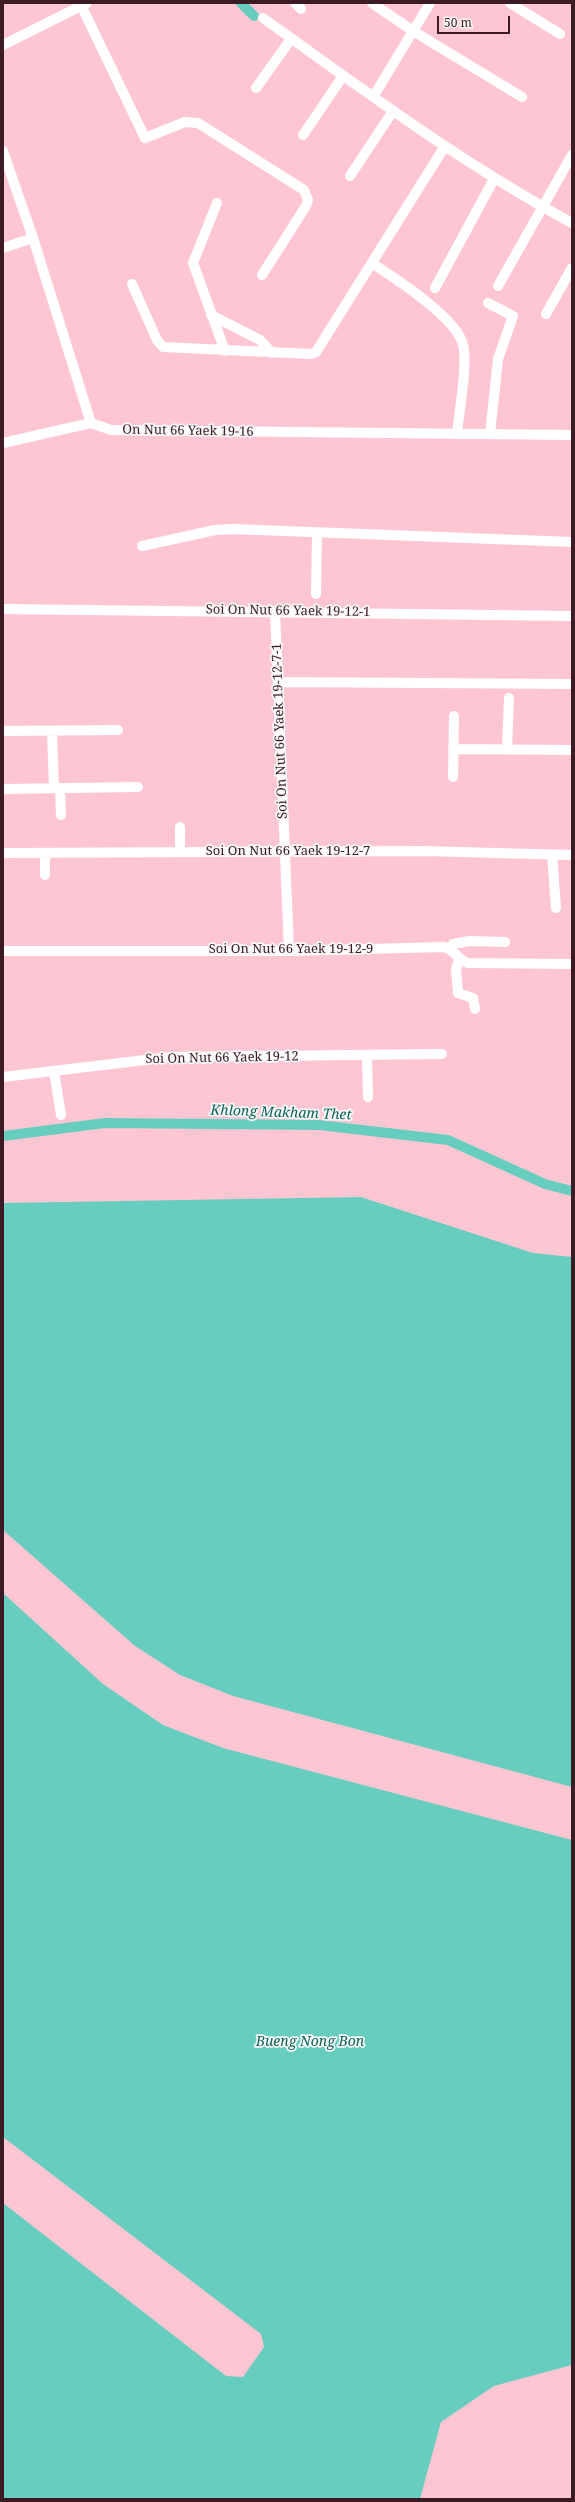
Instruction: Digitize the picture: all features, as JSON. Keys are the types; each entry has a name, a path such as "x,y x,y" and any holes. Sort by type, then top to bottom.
{"street":[{"path":"372,3 413,31 522,97"},
{"path":"373,97 430,3"},
{"path":"510,3 560,34"},
{"path":"3,45 83,4 145,138 185,122 198,122 304,190 308,200 306,206 262,275"},
{"path":"263,18 393,111 494,179 572,223"},
{"path":"256,88 291,38"},
{"path":"302,135 343,76"},
{"path":"350,176 393,111"},
{"path":"132,284 159,345 225,351 310,354 316,352 373,264 446,146"},
{"path":"3,151 5,162 33,238 91,423 3,443"},
{"path":"498,286 572,155"},
{"path":"435,288 494,179"},
{"path":"217,202 193,263 225,351"},
{"path":"3,248 33,238"},
{"path":"373,264 413,290 438,311 461,338 464,354 458,434"},
{"path":"546,314 572,268"},
{"path":"488,303 513,316 498,359 490,434"},
{"path":"211,315 260,340 272,353"},
{"name":"On Nut 66 Yaek 19-16","path":"91,423 111,430 572,435"},
{"path":"142,546 220,530 572,542"},
{"path":"316,533 316,594"},
{"name":"Soi On Nut 66 Yaek 19-12-1","path":"3,609 275,611 572,616"},
{"name":"Soi On Nut 66 Yaek 19-12-7-1","path":"275,611 289,951"},
{"path":"278,682 572,684"},
{"path":"507,749 509,698"},
{"path":"453,777 454,716"},
{"path":"3,731 52,732 118,730"},
{"path":"52,732 61,815"},
{"path":"453,749 572,750"},
{"path":"3,789 138,787"},
{"path":"180,827 180,852"},
{"name":"Soi On Nut 66 Yaek 19-12-7","path":"3,853 285,850 423,851 572,856"},
{"path":"45,853 45,875"},
{"path":"552,855 556,908"},
{"path":"505,942 462,941 453,944 451,949 459,960 468,963 572,964"},
{"name":"Soi On Nut 66 Yaek 19-12-9","path":"3,951 289,951 444,947 451,949"},
{"path":"459,960 456,969 458,993 473,998 475,1009"},
{"name":"Soi On Nut 66 Yaek 19-12","path":"3,1077 170,1057 442,1054"},
{"path":"367,1055 368,1097"},
{"path":"54,1071 61,1115"}],"water":[{"path":"361,1197 533,1253 572,1257 572,1787 233,1696 180,1675 135,1646 3,1530 3,1203"},
{"name":"Bueng Nong Bon","path":"3,1593 103,1684 163,1725 223,1748 572,1840 572,2365 494,2386 441,2422 420,2499 3,2499 3,2203 226,2376 243,2377 264,2347 261,2334 3,2137"}],"waterway":[{"path":"241,3 254,16"},
{"name":"Khlong Makham Thet","path":"3,1136 105,1123 319,1125 448,1140 545,1184 572,1191"}]}
